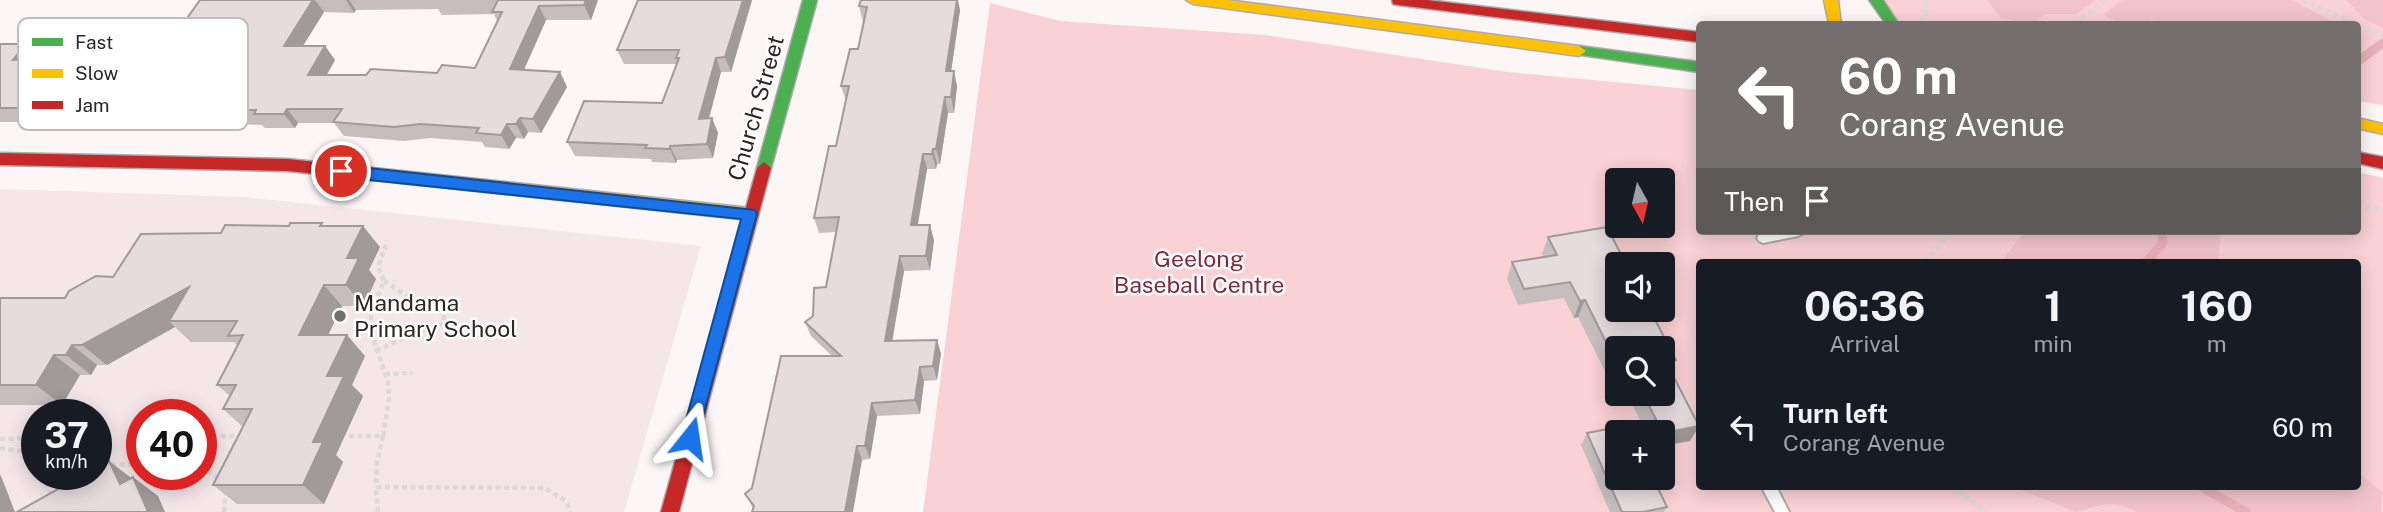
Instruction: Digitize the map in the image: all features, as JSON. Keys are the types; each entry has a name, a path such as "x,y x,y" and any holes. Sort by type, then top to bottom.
{"street":[{"name":"Church Street","path":"670,512 810,0"},
{"path":"1193,0 1696,67"},
{"path":"1384,0 1466,4 1696,37"},
{"path":"1831,0 1834,21"},
{"path":"1876,0 1891,21"},
{"path":"1466,4 1466,35"},
{"path":"2361,123 2383,129"},
{"path":"2361,158 2383,163"},
{"path":"0,159 288,165 750,214"}],"lane":[{"path":"1763,238 1778,235"},
{"path":"1770,490 1782,512"}],"path":[{"path":"1920,21 1926,16 1926,0"},
{"path":"2079,21 2105,0"},
{"path":"2302,0 2348,21"},
{"path":"2361,27 2383,37"},
{"path":"2361,206 2383,210"},
{"path":"1927,259 1950,235"},
{"path":"376,351 405,337 443,324 447,312 446,307 412,299 384,281 378,266 386,245"},
{"path":"378,512 377,462 389,398 370,320 384,281"},
{"path":"385,374 412,373"},
{"path":"217,436 247,436"},
{"path":"349,436 383,436"},
{"path":"0,439 21,438"},
{"path":"0,448 21,451"},
{"path":"217,475 224,483 227,497 224,512"},
{"path":"376,487 545,488 566,501 570,512"},
{"path":"49,490 52,500"},
{"path":"1956,490 1986,512"},
{"path":"45,512 52,500 61,493"}],"shaded area":[{"path":"1987,0 2096,0 2076,14 2046,14 2035,21 2001,18"},
{"path":"2122,0 2292,0 2332,21 2116,21 2103,15"},
{"path":"2346,0 2383,0 2383,28 2366,20"},
{"name":"Mandama Primary School","path":"0,189 245,197 701,246 624,512 0,512"},
{"path":"2022,235 2221,235 2218,259 2003,259"},
{"path":"2361,474 2382,492 2381,512 2137,512 2113,504 2076,512 2021,490 2361,490"}],"green space":[{"path":"1884,0 2383,0 2383,105 2361,102 2361,21 1899,21"},
{"name":"Geelong Baseball Centre","path":"990,3 1060,21 1265,35 1507,72 1696,90 1696,235 2361,235 2361,173 2383,178 2383,512 923,512"}],"building":[{"path":"200,0 313,0 284,46 325,46 308,75 366,75 371,69 437,73 442,65 475,68 502,12 492,12 498,0 586,0 584,5 539,6 510,69 560,72 533,119 520,118 516,124 507,124 501,135 476,133 479,128 420,124 394,127 333,122 342,109 287,109 284,114 254,114 256,110 248,110 248,18 187,18"},
{"path":"638,0 743,0 725,57 716,58 699,119 712,118 707,144 670,146 670,149 645,148 647,145 567,142 584,101 662,103 679,58 676,58 679,50 617,50"},
{"path":"861,0 957,0 946,71 954,71 951,97 945,97 936,149 933,149 932,154 923,154 911,225 930,225 926,256 900,256 885,341 937,340 933,366 920,367 915,400 872,403 865,446 857,446 845,512 752,512 754,506 745,494 752,488 781,356 841,356 805,322 813,316 814,288 826,287 839,217 814,218 829,146 836,146 849,86 841,86 850,49 858,49 867,7 859,6"},
{"path":"0,44 18,44 18,54 13,60 18,60 18,108 0,108"},
{"path":"290,223 322,223 320,226 363,226 347,258 359,258 346,285 324,285 299,335 347,335 327,376 344,376 313,442 323,442 303,485 217,485 217,477 252,409 223,409 236,385 217,385 243,335 228,336 237,321 169,321 189,287 82,345 72,345 66,355 54,355 36,385 0,385 0,298 65,298 69,291 96,276 113,277 141,234 221,233 225,225 289,226"},
{"path":"1605,227 1605,238 1613,238 1620,252 1605,252 1605,322 1656,322 1664,336 1605,336 1605,340 1585,300 1580,301 1570,282 1524,289 1512,262 1557,255 1548,237"},
{"path":"1675,379 1696,420 1696,427 1675,431 1675,420 1656,420 1649,406 1675,406"},
{"path":"1605,430 1605,474 1587,433"},
{"path":"112,467 120,484 126,481 126,490 139,490 148,512 17,512 56,490 112,490"},
{"path":"1612,490 1659,490 1667,507 1643,512 1622,512"}],"waterway":[{"path":"2361,59 2383,43"},
{"path":"2149,259 2163,243 2162,235"},
{"path":"2207,490 2246,512"}],"traffic: fast":[{"path":"764,168 810,0"},
{"path":"1876,0 1891,21"},
{"path":"1579,51 1696,67"}],"traffic: slow":[{"path":"1193,0 1579,51"},
{"path":"1831,0 1834,21"},
{"path":"2361,124 2383,129"},
{"path":"335,170 750,214"}],"traffic: jam":[{"path":"1398,1 1696,37"},
{"path":"2361,158 2383,163"},
{"path":"0,159 288,165 335,170"},
{"path":"670,512 764,168"}],"place":[{"name":"Mandama Primary School","path":"340,316"}],"route":[{"path":"341,171 750,214 690,438"}]}
